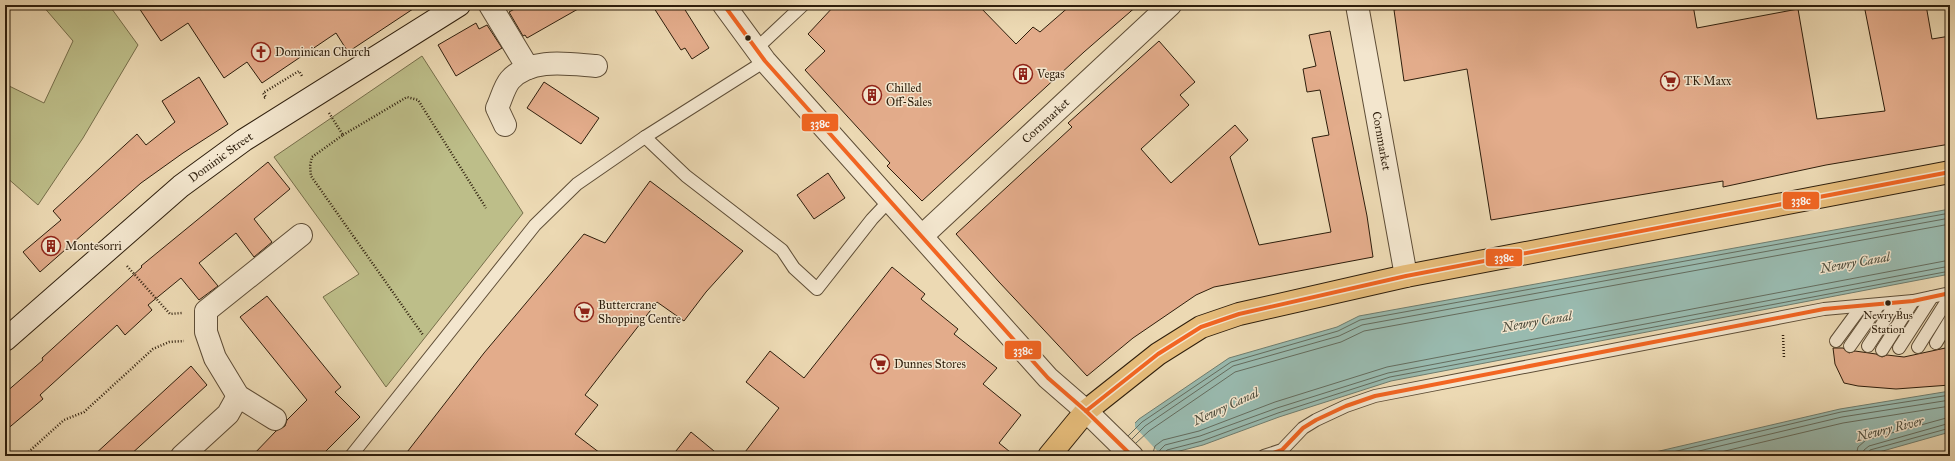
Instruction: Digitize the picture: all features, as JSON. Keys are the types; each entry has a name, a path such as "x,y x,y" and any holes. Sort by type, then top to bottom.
{"main road":[{"path":"1049,456 1086,410 1158,354 1201,327 1239,314 1406,276 1950,172"}],"street":[{"name":"Dominic Street","path":"5,340 181,186 244,140 459,5"},
{"path":"490,5 528,68"},
{"path":"724,5 760,55 889,202 922,236 1048,378 1086,410 1132,456"},
{"name":"Cornmarket","path":"922,236 1170,5"},
{"name":"Cornmarket","path":"1357,5 1406,276"},
{"path":"505,125 497,108 510,80 528,68 551,63 596,66"},
{"path":"275,419 238,396 215,358 206,332 206,311 301,236"},
{"path":"182,456 228,414 238,396"}],"lane":[{"path":"351,456 535,225 577,184 760,55 803,5"},
{"path":"645,137 686,176 782,250 794,268 818,289 872,219 889,202"},
{"path":"1264,456 1282,450 1303,428 1316,420 1346,406 1375,396 1824,309 1878,306 1914,301 1950,293"},
{"path":"1918,347 1950,296"},
{"path":"1899,348 1932,297"},
{"path":"1882,350 1914,301"},
{"path":"1868,346 1896,303"},
{"path":"1850,346 1878,306"},
{"path":"1836,342 1860,307"},
{"path":"1936,343 1950,320"}],"path":[{"path":"266,97 263,93 299,71"},
{"path":"316,95 343,135"},
{"path":"437,347 422,334 311,176 310,166 312,157 343,135 407,97 418,100 486,208"},
{"path":"110,248 170,314 206,311"},
{"path":"24,456 64,420 84,412 153,349 169,342 209,339"},
{"path":"1934,456 1950,452"}],"green space":[{"path":"42,5 109,5 138,45 83,138 38,205 5,176 5,84 44,103 73,41"},
{"path":"422,56 523,213 386,387 323,297 359,274 274,157"}],"water":[{"name":"Newry Canal","path":"1950,209 1950,274 1391,381 1279,417 1203,445 1168,454 1166,456 1103,456 1139,419 1229,358 1337,327 1359,316"},
{"name":"Newry River","path":"1950,391 1950,432 1865,456 1638,456 1840,409"}],"pier":[{"path":"1135,421 1135,427 1162,456 1101,456"}],"building":[{"name":"Dominican Church","path":"137,5 419,5 348,52 336,33 262,83 247,62 224,78 188,23 161,41"},
{"path":"522,5 585,5 527,38 525,35 523,36 509,12"},
{"path":"652,5 682,5 709,48 692,59 685,48 681,50"},
{"path":"835,5 978,5 1016,44 1033,27 1040,32 1071,5 1138,5 1084,52 922,201 887,166 890,163 805,70 825,51 808,34"},
{"path":"1421,5 1693,5 1697,28 1798,9 1817,119 1885,111 1864,5 1926,5 1932,39 1950,36 1950,144 1826,165 1723,187 1723,181 1491,220 1467,69 1404,81 1394,10"},
{"path":"476,23 479,29 487,25 502,48 456,76 438,45"},
{"path":"1330,31 1367,216 1373,257 1214,287 1196,295 1133,338 1087,376 956,234 1072,127 1068,123 1159,41 1195,82 1180,95 1189,105 1141,149 1171,183 1235,125 1248,140 1230,157 1259,245 1331,232 1312,138 1329,135 1320,90 1307,92 1303,69 1316,66 1309,35"},
{"path":"199,77 228,124 183,153 141,183 40,272 23,252 61,220 53,211 137,134 146,145 175,122 162,101"},
{"path":"544,82 599,118 581,144 527,108"},
{"path":"268,162 290,189 254,219 272,242 254,257 236,233 199,263 218,286 199,300 181,278 148,305 152,310 125,335 117,325 40,395 43,399 5,431 5,393 43,360 42,358 142,267 141,266"},
{"path":"828,173 845,198 814,219 797,195"},
{"name":"Buttercrane Shopping Centre","path":"650,181 743,251 706,292 684,321 657,302 585,395 598,405 575,434 604,456 404,456 484,353 584,234 605,243"},
{"path":"892,267 925,294 921,299 958,329 954,334 997,368 983,384 1021,415 999,443 1015,456 742,456 779,408 746,382 770,351 804,378"},
{"path":"267,296 341,387 335,392 360,417 321,456 252,456 276,431 285,426 287,420 307,400 240,317"},
{"name":"Newry Bus Station","path":"1950,347 1950,385 1896,389 1858,386 1844,383 1835,364 1833,348 1843,348 1849,353 1855,351 1876,354 1882,357 1887,355 1904,357"},
{"path":"191,366 207,385 129,456 93,456"},
{"path":"691,432 720,456 672,456"}],"transit line":[{"name":"338c","path":"724,5 765,61 1048,378 1086,411 1132,456"},
{"name":"338c","path":"1086,411 1158,354 1201,327 1239,314 1406,276 1950,172"},
{"name":"338c","path":"1264,456 1282,450 1303,428 1316,420 1346,406 1375,396 1824,309 1913,301 1950,293"}],"place":[{"name":"Dominican Church","path":"261,52"},
{"name":"Vegas","path":"1023,74"},
{"name":"TK Maxx","path":"1670,81"},
{"name":"Chilled Off-Sales","path":"872,95"},
{"name":"Montesorri","path":"51,246"},
{"name":"Newry Bus Station","path":"1888,303"},
{"name":"Buttercrane Shopping Centre","path":"584,312"},
{"name":"Dunnes Stores","path":"880,364"}]}
